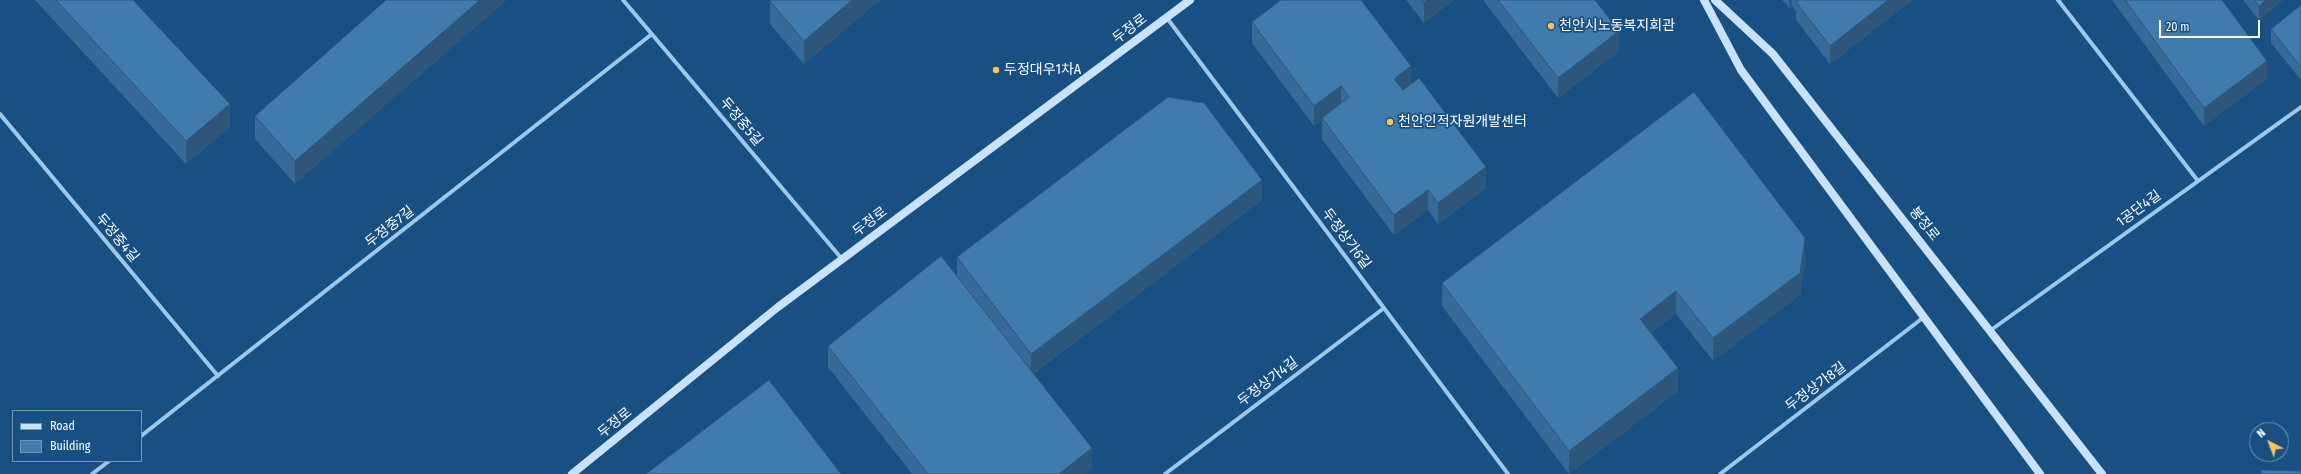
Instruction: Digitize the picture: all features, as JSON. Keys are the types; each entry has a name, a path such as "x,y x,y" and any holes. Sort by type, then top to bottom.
{"street":[{"name":"두정중5길","path":"623,0 843,259"},
{"name":"두정로","path":"572,474 778,307 1190,0"},
{"path":"1704,0 1741,70 2040,474"},
{"name":"봉정로","path":"1715,0 1773,54 1991,330 2102,474"},
{"path":"2058,0 2198,181"},
{"name":"두정상가6길","path":"1167,18 1508,474"},
{"name":"두정중7길","path":"142,435 652,34"},
{"name":"1공단4길","path":"1991,330 2301,107"},
{"name":"두정중4길","path":"0,114 218,376"},
{"name":"두정상가4길","path":"1165,474 1384,308"},
{"name":"두정상가8길","path":"1720,474 1925,317"},
{"path":"92,474 108,462"}],"building":[{"path":"56,0 133,0 230,104 186,141"},
{"path":"386,0 480,0 295,161 255,116"},
{"path":"852,0 804,41 770,1"},
{"name":"천안인적자원개발센터","path":"1281,0 1361,0 1411,66 1394,79 1403,90 1419,78 1486,167 1438,203 1428,190 1394,215 1322,118 1349,97 1341,86 1314,106 1252,22"},
{"name":"천안시노동복지회관","path":"1498,0 1595,0 1619,31 1558,78"},
{"path":"1798,0 1888,0 1830,46 1796,2"},
{"path":"2125,0 2222,0 2267,61 2204,108"},
{"path":"2254,0 2266,0 2259,6"},
{"path":"2301,5 2301,67 2271,29"},
{"path":"1694,92 1805,238 1800,273 1713,338 1676,291 1640,319 1678,368 1569,451 1442,283"},
{"path":"1168,97 1204,103 1262,180 1031,354 957,257"},
{"path":"941,256 1092,448 1059,474 928,474 828,346"},
{"path":"769,380 841,474 646,474"},
{"path":"2261,470 2301,471 2301,474 2261,474"}],"place":[{"name":"천안시노동복지회관","path":"1551,26"},
{"name":"두정대우1차A","path":"996,70"},
{"name":"천안인적자원개발센터","path":"1390,122"}]}
